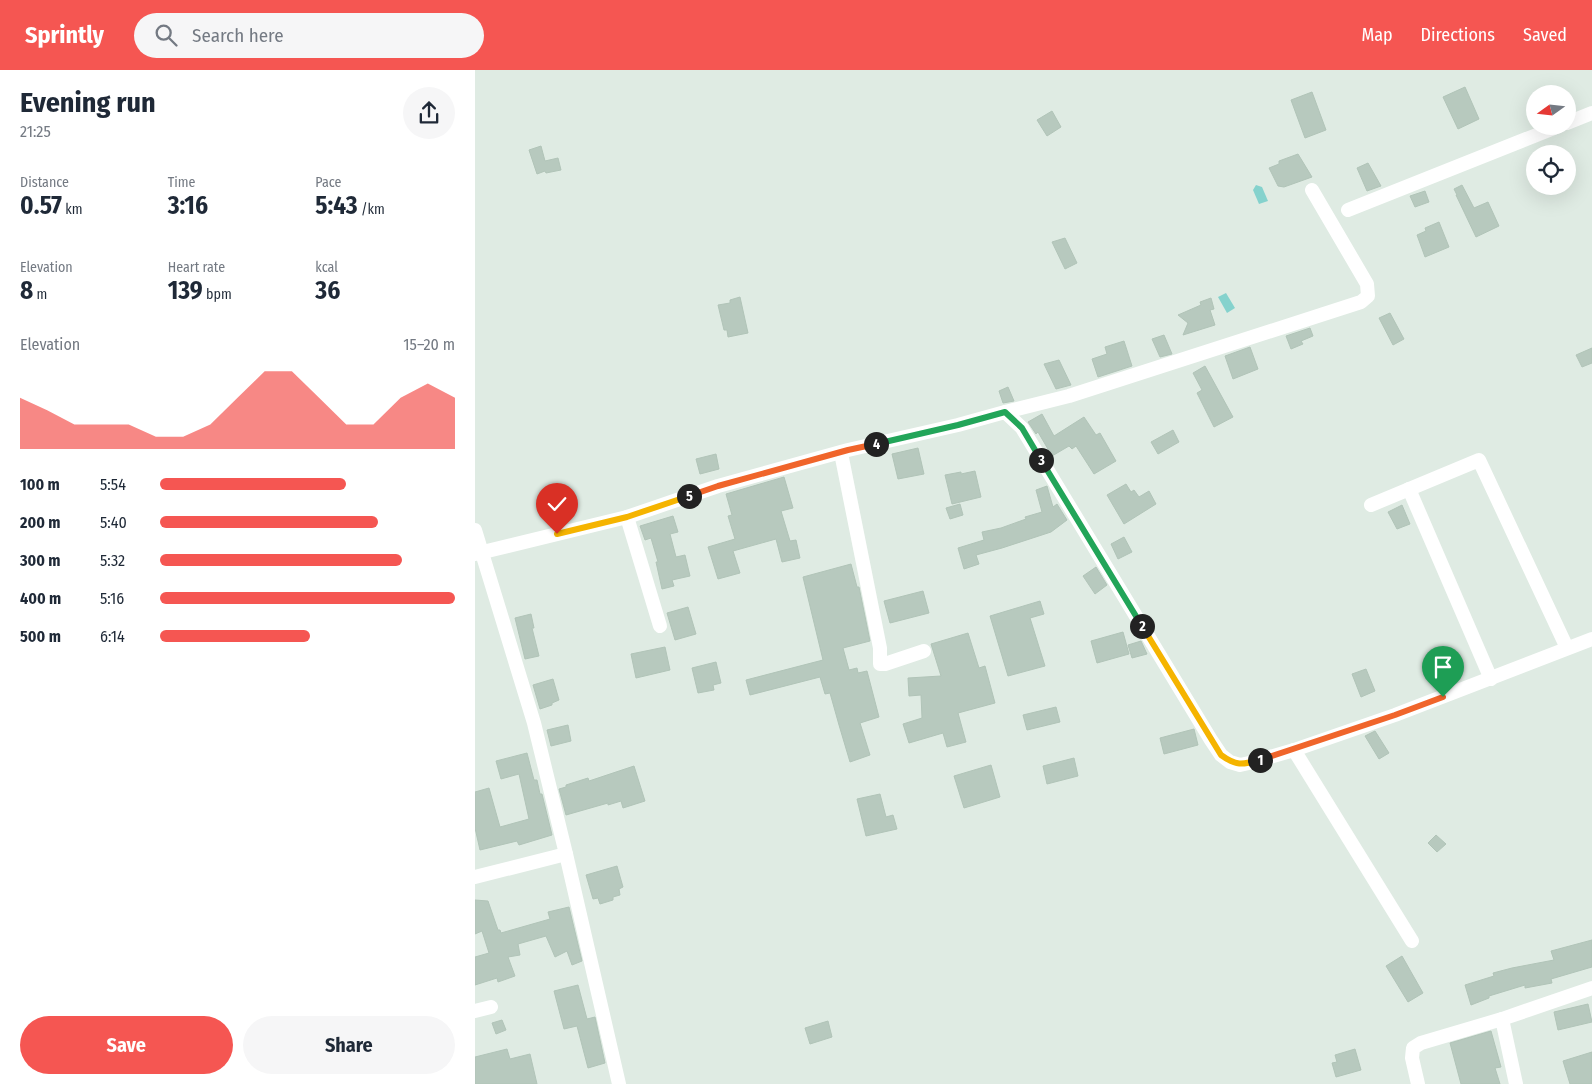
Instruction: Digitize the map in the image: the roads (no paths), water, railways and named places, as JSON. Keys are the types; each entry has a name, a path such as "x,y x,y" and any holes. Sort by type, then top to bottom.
{"street":[{"path":"1576,119 1592,113"},
{"path":"1348,210 1536,135"},
{"path":"619,1084 534,723 481,546 627,517 718,486 1069,396 1361,302 1368,296 1367,284 1312,190"},
{"path":"1005,412 1022,428 1221,755 1230,762 1249,763 1294,750 1395,715 1592,639"},
{"path":"841,453 880,648 880,664 924,651"},
{"path":"1371,505 1479,460 1567,648"},
{"path":"1409,489 1491,679"},
{"path":"627,517 660,626"},
{"path":"1294,750 1412,941"},
{"path":"475,877 566,854"},
{"path":"1418,1084 1412,1058 1413,1048 1421,1043 1502,1019 1592,988"},
{"path":"475,1011 491,1006"},
{"path":"1502,1019 1516,1084"}],"water":[{"path":"1256,185 1262,187 1268,201 1259,204 1253,190"},
{"path":"1226,293 1235,308 1227,313 1218,297"}]}
